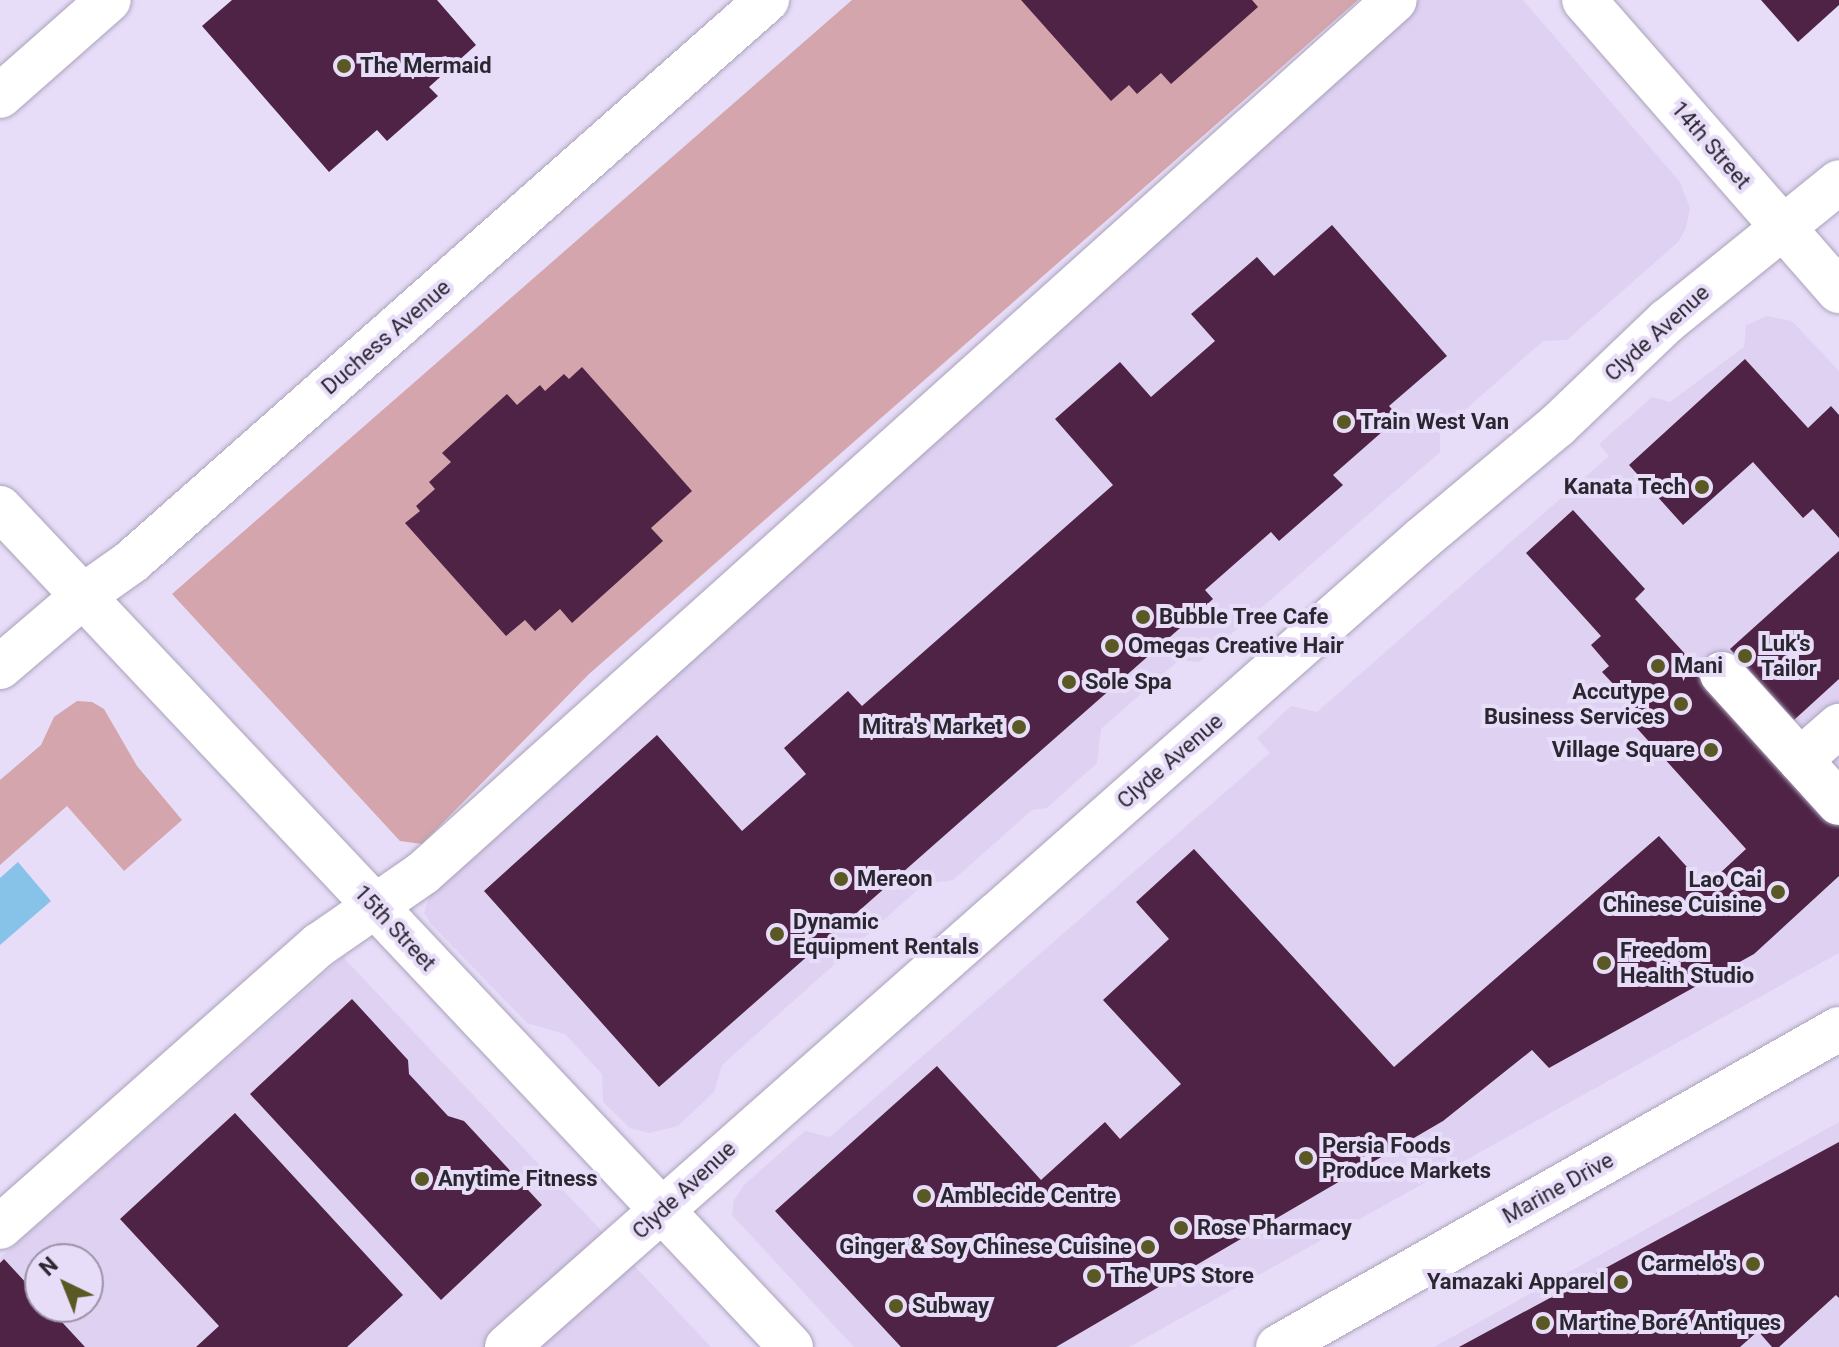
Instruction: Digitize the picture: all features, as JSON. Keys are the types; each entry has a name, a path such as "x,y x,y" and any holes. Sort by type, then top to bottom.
{"street":[{"path":"0,96 109,0"},
{"name":"Duchess Avenue","path":"0,667 83,596 131,562 767,0"},
{"path":"0,1227 319,945 423,873 1395,0"},
{"name":"14th Street","path":"1584,0 1839,291"},
{"name":"Clyde Avenue","path":"507,1347 1362,592 1558,425 1667,321 1839,182"},
{"name":"15th Street","path":"0,508 791,1347"},
{"path":"1722,674 1839,803"},
{"path":"1800,760 1839,726"},
{"name":"Marine Drive","path":"1278,1347 1839,1029"}],"shaded area":[{"path":"852,0 1358,0 589,674 422,844 400,841 172,594"},
{"path":"1419,0 1523,0 1680,182 1690,208 1686,228 1678,242 1567,340 1543,341 1440,432 1440,452 1199,662 1179,660 1101,729 1097,763 1047,808 1032,810 953,880 924,884 722,1065 714,1092 678,1126 649,1133 630,1128 603,1102 602,1074 565,1034 527,1023 431,924 424,913 431,891"},
{"path":"1767,316 1792,321 1839,371 1839,953 1129,1347 854,1347 732,1215 734,1200 744,1185 805,1131 830,1137 1270,753 1257,738 1291,706 1317,712 1609,456 1599,444 1652,397 1670,402 1744,347 1746,325"},
{"path":"77,701 92,702 104,709 137,766 182,820 124,871 67,806 0,865 0,780 41,745 54,717"},
{"path":"343,957 711,1347 0,1347 0,1258"},
{"path":"1839,1122 1839,1347 1434,1347"}],"water":[{"path":"18,862 51,901 0,945 0,878"}],"building":[{"name":"The Mermaid","path":"232,0 437,0 476,45 429,87 438,96 387,141 377,130 329,172 202,26"},
{"path":"1021,0 1252,0 1258,7 1171,84 1161,73 1137,94 1129,85 1111,101"},
{"path":"1761,0 1839,0 1839,5 1798,42"},
{"path":"1332,225 1447,356 1389,406 1399,417 1333,475 1343,485 1279,541 1271,532 1205,590 1213,599 659,1087 484,891 657,735 742,831 806,774 784,748 848,691 862,706 1113,485 1055,419 1120,362 1151,397 1215,341 1191,314 1257,257 1274,276"},
{"path":"1745,359 1808,428 1831,406 1839,415 1839,538 1813,509 1803,518 1753,462 1683,525 1629,465"},
{"path":"582,367 692,491 651,528 663,541 572,623 560,609 535,631 525,620 506,636 405,523 420,511 416,506 435,489 429,482 451,462 442,453 507,394 517,405 540,385 545,391 564,374 569,379"},
{"path":"1573,510 1645,589 1635,599 1697,667 1693,671 1811,801 1839,775 1839,876 1754,954 1549,1068 1532,1050 1443,1121 1056,1347 901,1347 775,1211 937,1066 1041,1180 1105,1122 1120,1139 1181,1084 1103,1000 1169,939 1136,902 1194,849 1394,1067 1659,836 1705,887 1746,849 1634,725 1644,717 1602,672 1609,666 1591,645 1601,636 1526,553"},
{"path":"1839,551 1839,679 1794,720 1730,649"},
{"path":"352,999 408,1060 409,1074 448,1116 464,1121 542,1205 441,1300 250,1094"},
{"path":"235,1113 403,1295 347,1347 196,1347 219,1326 120,1219"},
{"path":"1839,1142 1839,1298 1836,1295 1779,1347 1772,1347 1758,1331 1740,1347 1459,1347"},
{"path":"4,1259 24,1281 24,1323 63,1323 85,1347 0,1347 0,1263"}],"place":[{"name":"The Mermaid","path":"344,66"},
{"name":"Train West Van","path":"1344,422"},
{"name":"Kanata Tech","path":"1702,487"},
{"name":"Bubble Tree Cafe","path":"1143,617"},
{"name":"Omegas Creative Hair","path":"1112,646"},
{"name":"Luk's Tailor","path":"1745,656"},
{"name":"Mani","path":"1658,666"},
{"name":"Sole Spa","path":"1069,682"},
{"name":"Accutype Business Services","path":"1681,704"},
{"name":"Mitra's Market","path":"1019,727"},
{"name":"Village Square","path":"1711,750"},
{"name":"Mereon","path":"841,879"},
{"name":"Lao Cai Chinese Cuisine","path":"1778,892"},
{"name":"Dynamic Equipment Rentals","path":"777,934"},
{"name":"Freedom Health Studio","path":"1604,963"},
{"name":"Persia Foods Produce Markets","path":"1306,1158"},
{"name":"Anytime Fitness","path":"422,1179"},
{"name":"Amblecide Centre","path":"924,1196"},
{"name":"Rose Pharmacy","path":"1181,1228"},
{"name":"Ginger & Soy Chinese Cuisine","path":"1148,1247"},
{"name":"Carmelo's","path":"1753,1264"},
{"name":"The UPS Store","path":"1094,1276"},
{"name":"Yamazaki Apparel","path":"1621,1282"},
{"name":"Subway","path":"896,1306"},
{"name":"Martine Boré Antiques","path":"1543,1323"}]}
